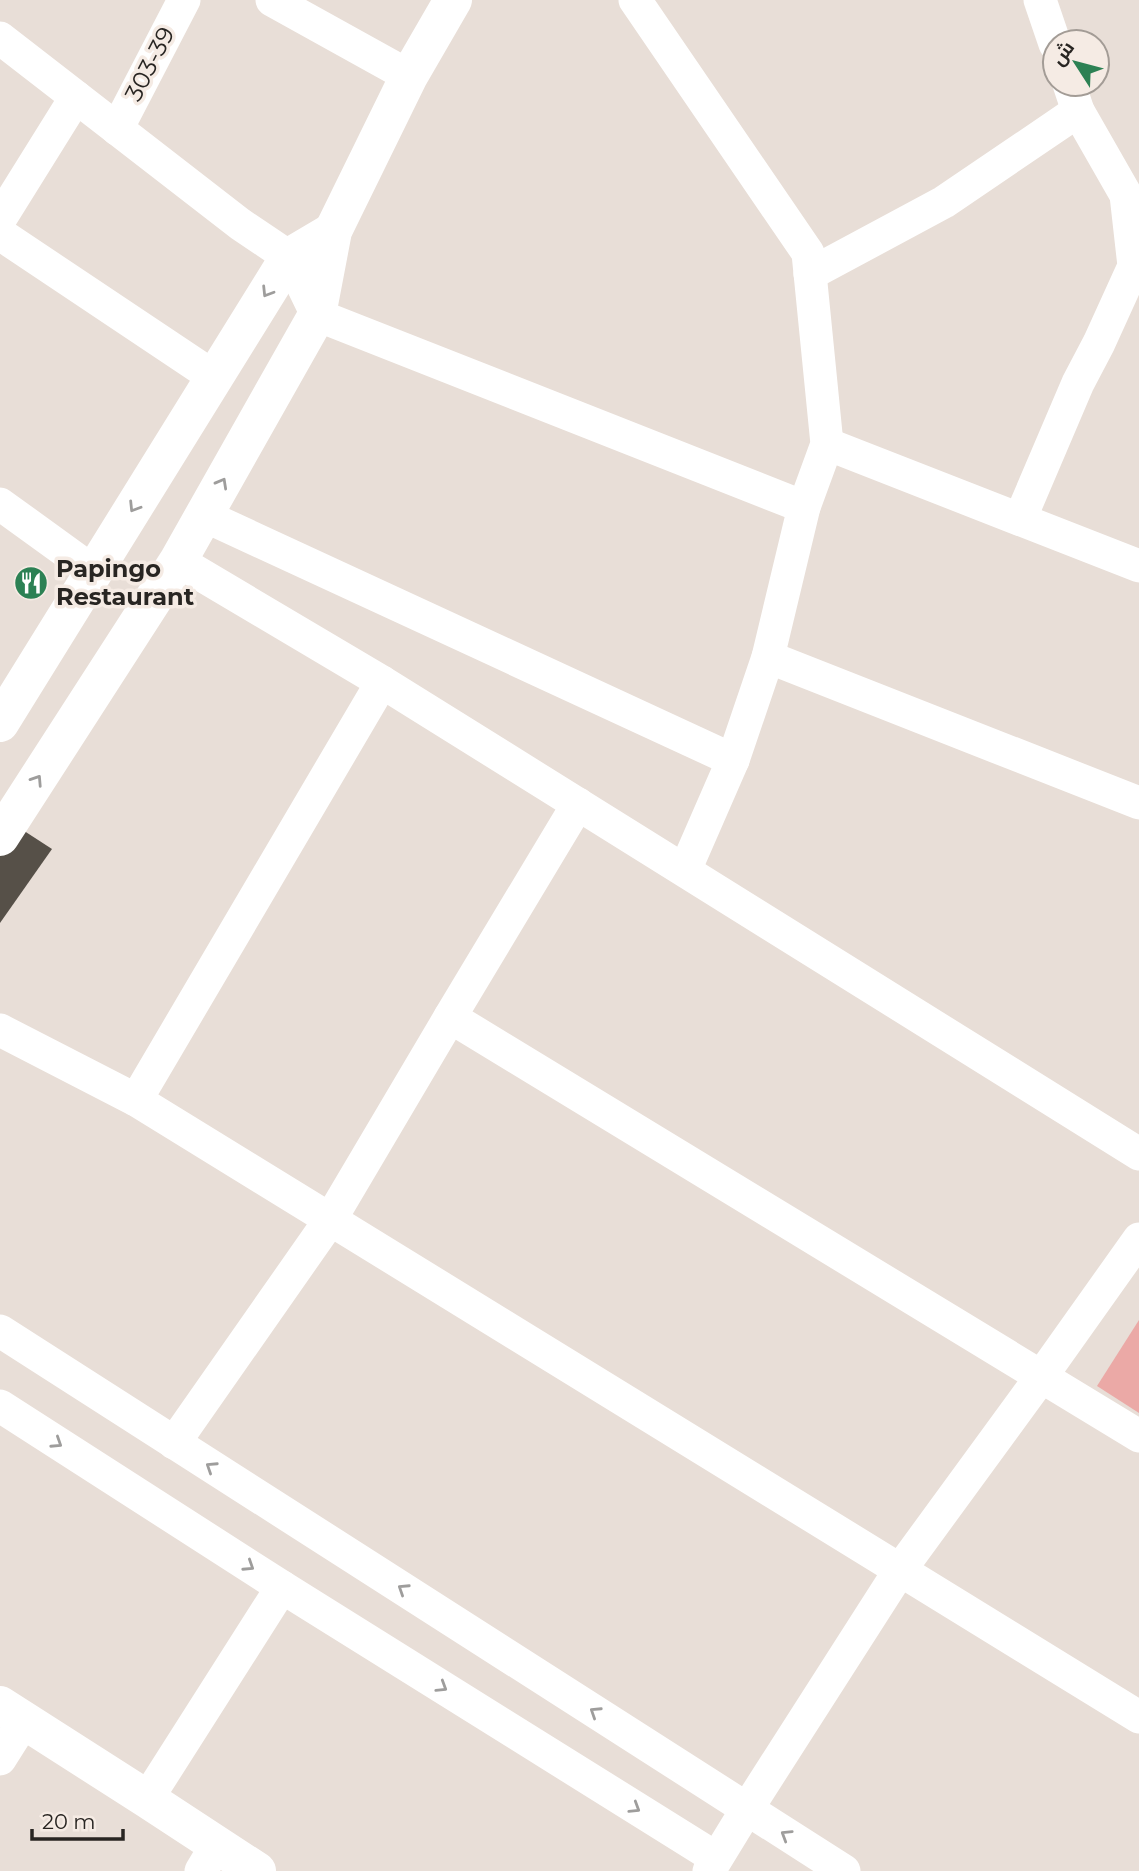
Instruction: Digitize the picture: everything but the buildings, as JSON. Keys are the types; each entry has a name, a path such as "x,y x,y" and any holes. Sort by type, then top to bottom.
{"main road":[{"path":"0,837 178,561 317,315 333,231 409,76 453,0"},
{"path":"0,723 289,257 333,231"},
{"path":"12,1713 147,1799 209,1858 257,1871"}],"street":[{"name":"303-39","path":"117,128 184,0"},
{"path":"272,0 409,76"},
{"path":"635,0 808,253 827,444 804,507 768,657 733,760 685,870"},
{"path":"1040,0 1050,28"},
{"path":"0,38 240,224 289,257 317,315 804,507"},
{"path":"0,219 76,97"},
{"path":"810,274 944,202 1072,98"},
{"path":"1020,519 1078,383 1134,266 1132,189 1074,98"},
{"path":"0,234 215,377"},
{"path":"827,444 1139,566"},
{"path":"0,504 94,572"},
{"path":"203,515 733,760"},
{"path":"178,561 383,682 1139,1154"},
{"path":"768,657 1139,803"},
{"path":"136,1100 383,682"},
{"path":"174,1443 330,1220 578,804"},
{"path":"450,1017 1139,1436"},
{"path":"0,1030 136,1100 1139,1717"},
{"path":"0,1406 713,1865 900,1570 1139,1239"},
{"path":"0,1331 844,1871"},
{"path":"147,1799 282,1587"},
{"path":"0,1759 12,1713"}],"shaded area":[{"path":"1139,1320 1139,1413 1097,1386"}],"place":[{"name":"Papingo Restaurant","path":"31,583"}]}
